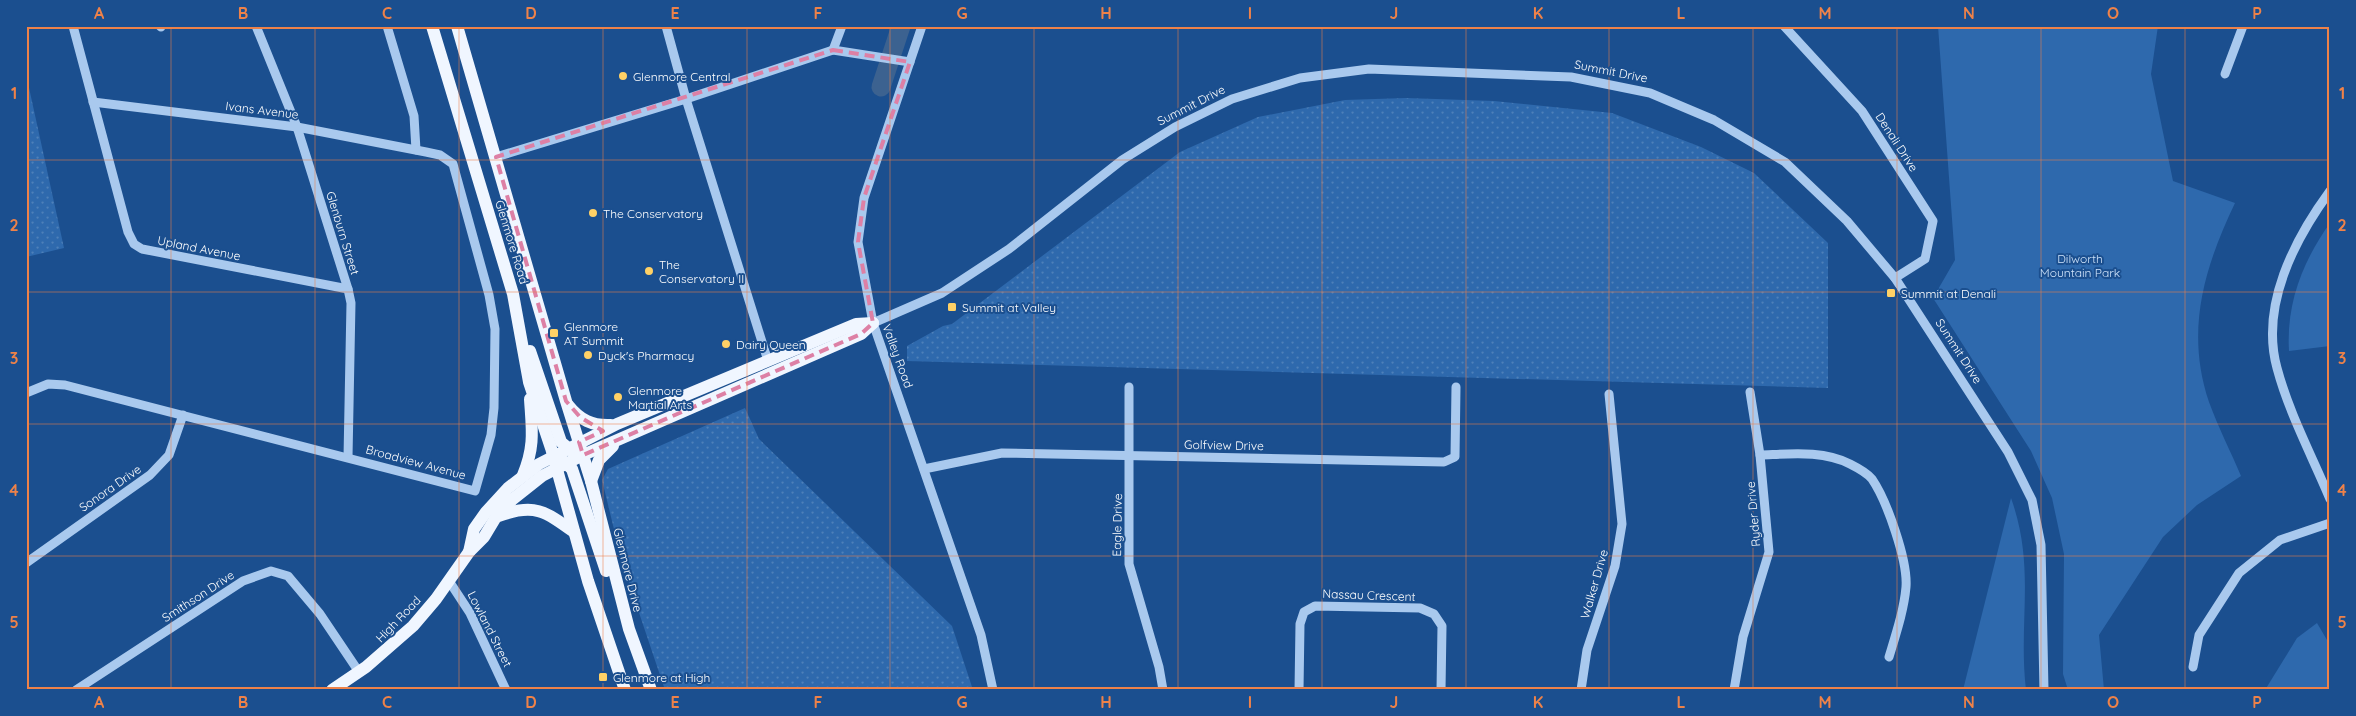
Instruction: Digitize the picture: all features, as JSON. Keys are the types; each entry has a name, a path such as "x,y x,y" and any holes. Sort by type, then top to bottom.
{"main road":[{"name":"Glenmore Road","path":"432,26 513,294 529,382 559,462"},
{"name":"Glenmore Road","path":"458,28 583,455"},
{"path":"513,294 561,442 567,448 583,455"},
{"name":"Summit Drive","path":"559,462 567,448 617,424 856,324 872,322"},
{"name":"Summit Drive","path":"559,462 583,455 861,334 872,322"},
{"path":"523,475 533,444 529,382"},
{"path":"566,400 580,417 592,424 599,426 617,424"},
{"path":"591,481 603,456 623,438"},
{"name":"Glenmore Drive","path":"583,455 629,629 650,690"},
{"path":"559,462 574,532 588,581 625,690"},
{"path":"559,462 572,469 608,576 629,629"},
{"name":"High Road","path":"469,552 474,529 486,512 523,475 559,462"},
{"name":"High Road","path":"332,690 390,648 413,626 449,582 469,552 484,537 496,517 528,486 559,462"},
{"path":"496,517 527,508 537,509 574,532"}],"street":[{"path":"73,26 93,102"},
{"name":"Glenburn Street","path":"256,26 297,127 348,289 350,303 348,457"},
{"path":"387,26 414,116 416,150"},
{"path":"666,26 686,99 768,361"},
{"path":"833,50 842,26"},
{"name":"Valley Road","path":"922,26 864,198 858,242 872,322 981,635 993,690"},
{"name":"Denali Drive","path":"1784,26 1862,111 1933,221 1925,259 1895,278"},
{"path":"2226,74 2243,26"},
{"path":"496,156 686,99 833,50 910,62"},
{"name":"Summit Drive","path":"872,322 942,293 992,260 1122,160 1175,127 1232,99 1300,78 1369,69 1570,77 1650,93 1714,120 1785,162 1847,221 1895,278 2008,452 2032,500 2041,545 2044,690"},
{"name":"Ivans Avenue","path":"93,102 297,127 426,152"},
{"name":"Upland Avenue","path":"93,102 118,196 134,244 142,249 348,289"},
{"name":"Broadview Avenue","path":"26,393 48,384 65,385 475,491 491,435 494,408 495,329 490,296 453,164 440,156 426,152"},
{"path":"2330,191 2312,216 2290,256 2279,290 2273,324 2276,366 2288,401 2330,499"},
{"name":"Eagle Drive","path":"1129,387 1129,564 1163,690"},
{"name":"Golfview Drive","path":"924,469 1002,453 1444,462 1455,457 1456,387"},
{"name":"Ryder Drive","path":"1734,690 1743,637 1769,552 1760,455 1750,392"},
{"name":"Walker Drive","path":"1581,690 1586,650 1615,566 1622,524 1610,394"},
{"name":"Sonora Drive","path":"26,563 150,475 169,455 183,415"},
{"path":"1760,455 1811,454 1832,457 1850,464 1871,478 1890,519 1906,567 1906,586 1898,627 1889,657"},
{"path":"2193,667 2199,635 2239,573 2280,540 2330,523"},
{"name":"Smithson Drive","path":"76,690 243,581 271,570 288,576 320,614 359,672"},
{"name":"Lowland Street","path":"449,582 470,613 506,690"},
{"name":"Nassau Crescent","path":"1299,690 1300,624 1304,612 1315,606 1420,608 1434,614 1442,626 1441,690"}],"highlighted area":[{"path":"833,50 910,62 864,198 858,242 873,323 861,334 583,455 579,442 603,431 580,417 566,401 496,157"}],"green space":[{"name":"Dilworth Mountain Park","path":"1938,26 2158,26 2151,74 2173,181 2235,203 2214,252 2201,300 2199,350 2202,376 2209,402 2241,476 2197,505 2163,537 2099,635 2104,690 2068,690 2063,674 2064,554 2052,498 2031,451 1933,298 1955,260"},
{"path":"26,74 64,248 26,257"},
{"path":"1406,98 1494,101 1612,113 1701,147 1754,173 1828,243 1828,388 907,361 907,346 943,326 952,324 1180,152 1258,117 1345,100"},
{"path":"2330,223 2330,346 2289,351 2290,316 2298,283 2320,237"},
{"path":"745,408 759,439 952,626 973,690 665,690 622,562 602,480 608,469"},
{"path":"2011,498 2023,548 2025,571 2024,665 2026,690 1963,690"},
{"path":"2317,623 2330,645 2330,690 2265,690 2297,638"}],"waterway":[{"path":"881,87 901,26"}],"place":[{"name":"Glenmore Central","path":"623,76"},
{"name":"The Conservatory","path":"593,213"},
{"name":"The Conservatory II","path":"649,271"},
{"name":"Summit at Denali","path":"1891,293"},
{"name":"Summit at Valley","path":"952,307"},
{"name":"Glenmore AT Summit","path":"554,333"},
{"name":"Dairy Queen","path":"726,344"},
{"name":"Dyck's Pharmacy","path":"588,355"},
{"name":"Glenmore Martial Arts","path":"618,397"},
{"name":"Glenmore at High","path":"603,677"}]}
